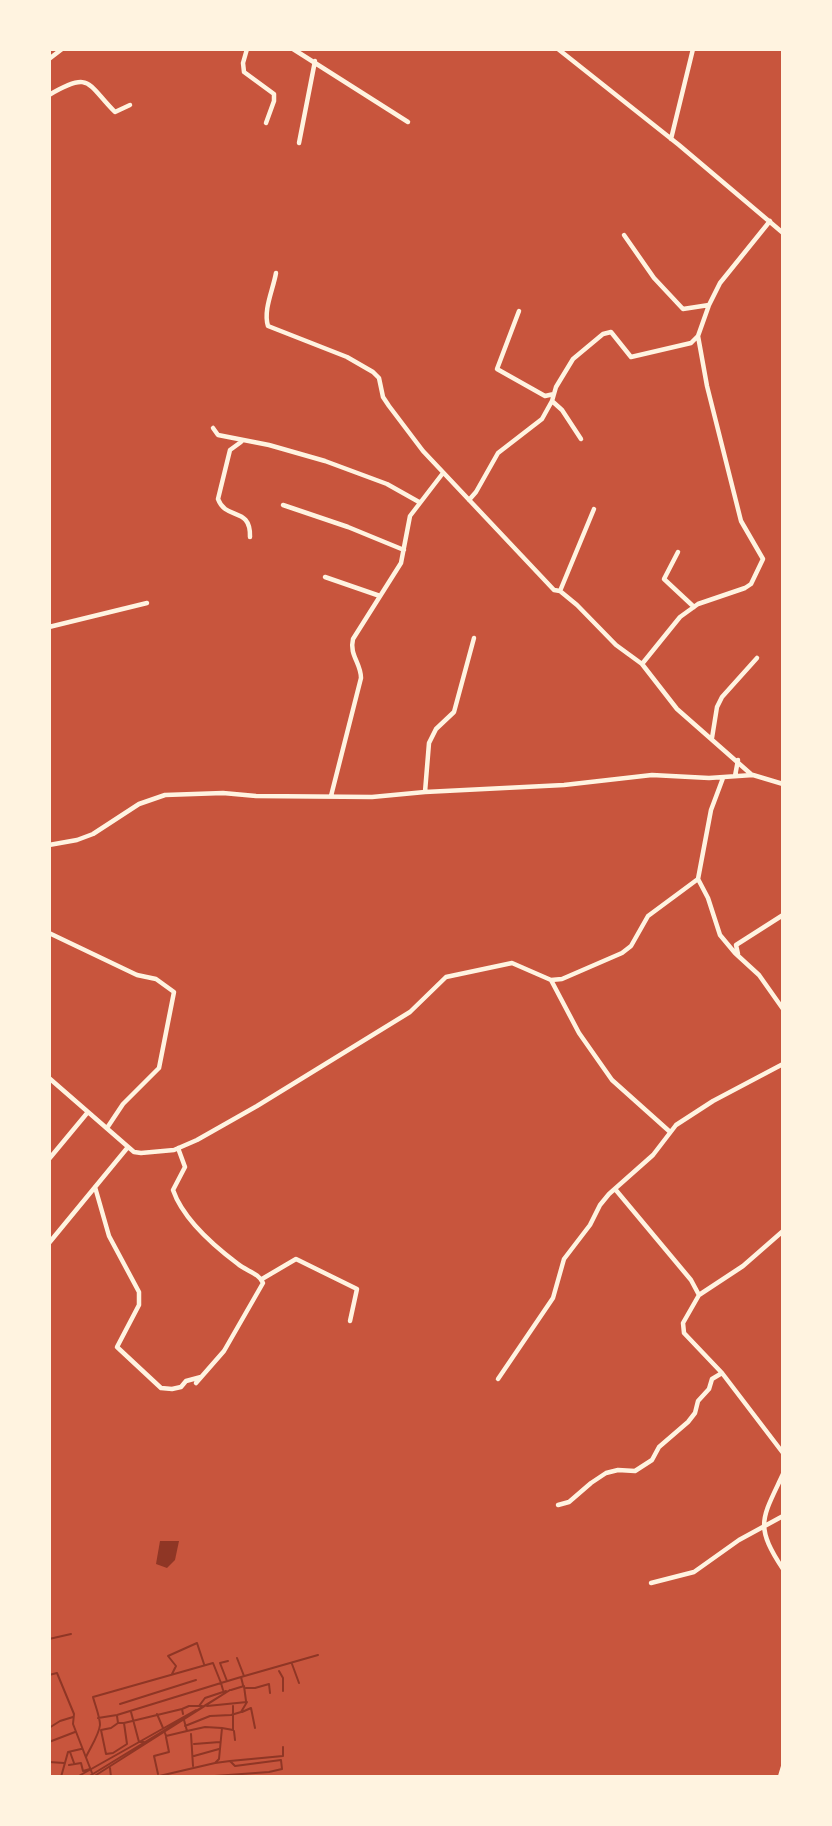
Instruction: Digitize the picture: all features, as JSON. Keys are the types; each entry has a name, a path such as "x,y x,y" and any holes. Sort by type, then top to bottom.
{"street":[{"path":"49,59 62,49"},
{"path":"247,49 243,63 244,72 274,94 274,102 265,123"},
{"path":"293,49 408,122"},
{"path":"558,49 783,233"},
{"path":"671,139 693,49"},
{"path":"299,143 315,61"},
{"path":"49,95 71,82 78,81 98,91 116,112 130,106"},
{"path":"469,500 498,453 536,425 552,401 573,359 603,334 611,332 631,357 691,343 698,336 720,284 770,221"},
{"path":"624,235 654,278 683,309 709,305"},
{"path":"276,274 268,307 268,326 347,356 373,372 379,379 383,397 389,407 443,473 519,554 554,590 560,590 595,621 616,645 642,664 677,709 753,775"},
{"path":"519,312 497,369 545,396 554,393"},
{"path":"642,664 680,617 694,607 751,584 763,559 741,521 707,386 698,336"},
{"path":"552,401 562,410 581,439"},
{"path":"214,428 218,435 325,461 387,484 419,502"},
{"path":"242,441 230,450 218,499 224,509 247,520 250,537"},
{"path":"331,796 361,678 361,668 353,657 353,639 401,563 410,516 443,473"},
{"path":"283,505 404,550"},
{"path":"560,590 594,509"},
{"path":"678,552 664,579 691,601 694,607"},
{"path":"325,577 380,596"},
{"path":"49,627 147,603"},
{"path":"425,792 429,743 432,734 454,712 474,638"},
{"path":"712,737 717,707 722,697 757,658"},
{"path":"735,776 738,760"},
{"path":"49,845 93,834 139,804 164,795 223,793 256,796 373,797 564,785 652,775 723,778 753,775 783,784"},
{"path":"723,778 711,810 698,879 708,898 720,935 768,985 783,1009"},
{"path":"49,1078 128,1147 141,1153 178,1148 257,1106 410,1012 446,977 512,963 551,980 562,979 627,950 648,916 698,879"},
{"path":"739,956 736,945 783,915"},
{"path":"49,933 137,975 156,979 174,992 159,1068 123,1104 107,1128"},
{"path":"551,980 579,1032 612,1080 669,1131"},
{"path":"498,1379 553,1298 564,1259 590,1225 600,1205 653,1155 669,1131 713,1101 783,1064"},
{"path":"49,1158 88,1112"},
{"path":"49,1243 128,1147"},
{"path":"178,1148 185,1167 173,1190 181,1208 225,1254 262,1279"},
{"path":"95,1187 109,1236 139,1292 139,1305 117,1346 161,1388 181,1387 186,1381 201,1377"},
{"path":"615,1189 691,1280 699,1295"},
{"path":"783,1231 743,1266 699,1295 682,1323 682,1328 692,1342 722,1373 783,1453"},
{"path":"262,1279 296,1259 357,1289 350,1321"},
{"path":"196,1383 230,1340 262,1289 262,1279"},
{"path":"558,1505 569,1502 606,1473 618,1470 635,1471 652,1460 659,1447 688,1422 698,1402 709,1389 712,1379 722,1373"},
{"path":"783,1474 765,1515 763,1527 774,1556 783,1569"},
{"path":"651,1583 694,1572 739,1540 783,1516"},
{"path":"780,1777 783,1767"}],"shaded area":[{"path":"160,1541 179,1541 175,1560 167,1568 156,1564"}],"waterway":[{"path":"49,1639 71,1634"},
{"path":"172,1674 176,1666 168,1656 197,1643 204,1664"},
{"path":"241,1677 318,1655"},
{"path":"237,1658 244,1676"},
{"path":"227,1681 220,1663 228,1661"},
{"path":"86,1757 100,1725 100,1722 99,1718 98,1715 93,1697 213,1663 221,1683 117,1715 98,1718"},
{"path":"292,1664 299,1683"},
{"path":"279,1671 283,1678 283,1691"},
{"path":"49,1675 57,1673 74,1714 73,1724 92,1773"},
{"path":"223,1690 221,1683 241,1677 243,1685"},
{"path":"120,1704 196,1680"},
{"path":"246,1688 269,1684 270,1693"},
{"path":"231,1690 244,1686 246,1701"},
{"path":"88,1777 230,1690 93,1777"},
{"path":"199,1706 205,1698 226,1691"},
{"path":"185,1726 210,1716 241,1712 247,1702 207,1706"},
{"path":"182,1709 202,1706"},
{"path":"222,1728 233,1730 233,1706"},
{"path":"242,1712 251,1708 255,1728"},
{"path":"124,1723 182,1709 183,1714"},
{"path":"77,1777 196,1710"},
{"path":"131,1712 139,1742 144,1742"},
{"path":"157,1714 163,1728"},
{"path":"117,1716 118,1723 101,1730 106,1754 113,1753 127,1744 124,1723 118,1723"},
{"path":"49,1728 73,1717"},
{"path":"165,1733 166,1736 187,1731 184,1720"},
{"path":"155,1777 215,1763 219,1759 222,1728 205,1727 187,1731"},
{"path":"234,1731 235,1740"},
{"path":"49,1742 75,1732"},
{"path":"191,1734 193,1766"},
{"path":"158,1774 154,1756 169,1752 166,1737"},
{"path":"194,1744 220,1742"},
{"path":"230,1761 283,1756 283,1747"},
{"path":"61,1777 68,1752 81,1749"},
{"path":"194,1756 219,1749"},
{"path":"70,1752 74,1763"},
{"path":"201,1777 282,1769 281,1760 235,1766 230,1761 215,1763"},
{"path":"49,1762 64,1763"},
{"path":"69,1765 81,1763 83,1771 90,1769"},
{"path":"110,1768 111,1777"}]}
